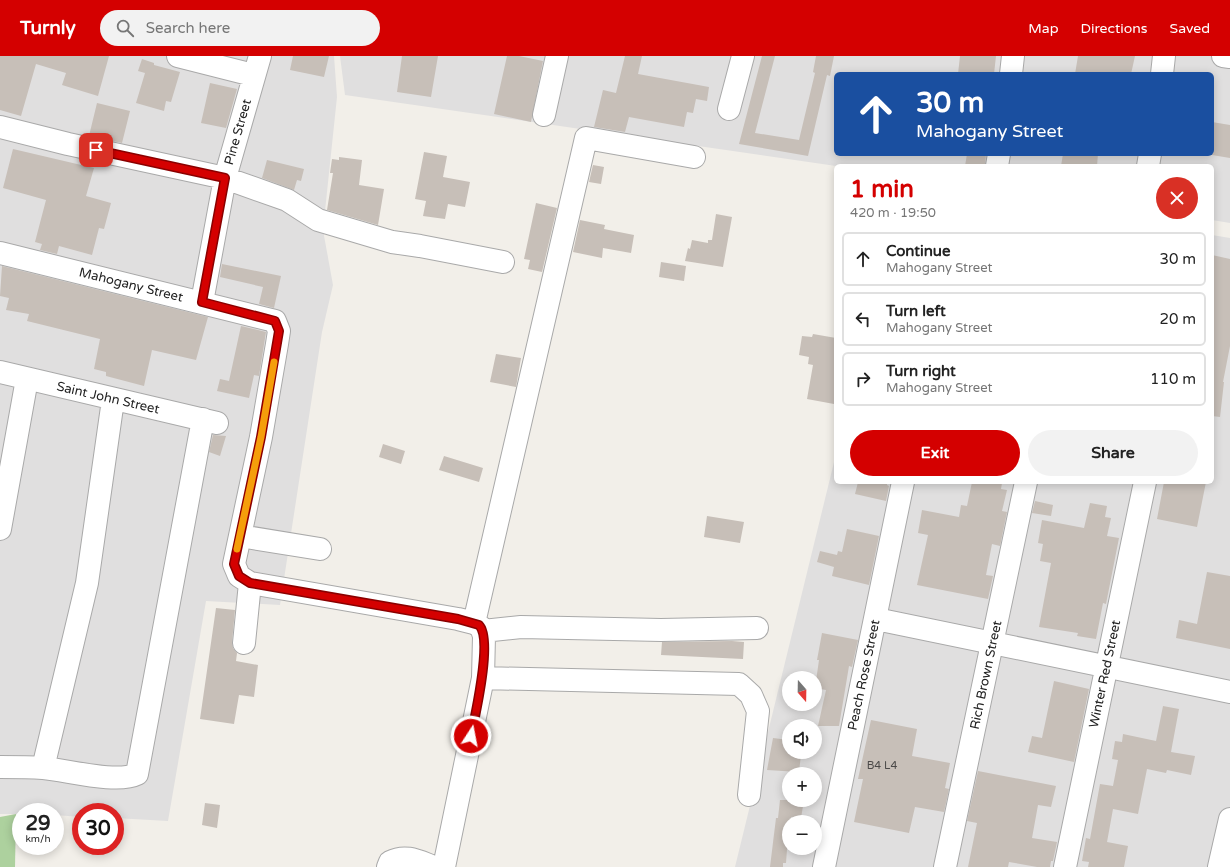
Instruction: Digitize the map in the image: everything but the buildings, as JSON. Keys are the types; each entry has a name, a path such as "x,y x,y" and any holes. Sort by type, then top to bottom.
{"street":[{"path":"178,56 257,66"},
{"path":"544,115 557,56"},
{"path":"729,109 743,56"},
{"path":"1011,72 1013,56"},
{"path":"1162,72 1164,56"},
{"path":"1223,56 1230,57"},
{"name":"Pine Street","path":"202,302 225,178 257,66"},
{"path":"0,127 68,144 225,178 287,200 318,220 392,242 503,262"},
{"path":"444,867 482,678 478,627 586,138 694,157"},
{"name":"Mahogany Street","path":"0,253 275,321 279,331 261,437 234,564 239,576 250,583"},
{"name":"Saint John Street","path":"0,372 113,400 210,421 137,774 130,778 114,778 43,768"},
{"path":"0,529 27,379"},
{"path":"0,766 43,768 87,583 113,400"},
{"name":"Peach Rose Street","path":"824,867 904,484"},
{"name":"Rich Brown Street","path":"945,867 994,643 1026,484"},
{"name":"Winter Red Street","path":"1065,867 1145,484"},
{"path":"240,536 320,549"},
{"path":"244,643 250,583 478,627 661,630 756,628"},
{"path":"876,619 1230,692"},
{"path":"482,678 739,684 751,695 758,711 749,795"},
{"path":"1219,867 1230,819"},
{"path":"388,867 390,862 398,858 409,858 434,867"}],"shaded area":[{"path":"0,56 334,56 337,97 323,230 333,285 322,332 280,605 206,601 168,821 124,819 124,803 72,803 72,816 64,816 64,803 12,803 12,814 0,814"},
{"path":"340,56 1230,56 1230,223 1214,220 1214,164 834,164 834,166 345,95"},
{"path":"1214,235 1230,238 1230,867 735,867 782,675 782,711 822,711 822,671 783,671 834,462 834,484 1214,484"}],"green space":[{"path":"12,815 12,855 15,855 15,867 0,867 0,817"}],"slow traffic":[{"path":"237,549 261,437 274,362"}],"route":[{"path":"96,150 225,178 202,302 275,321 279,331 261,437 234,564 239,576 250,583 458,619 479,625 482,628 484,636 482,678 471,736"}]}
